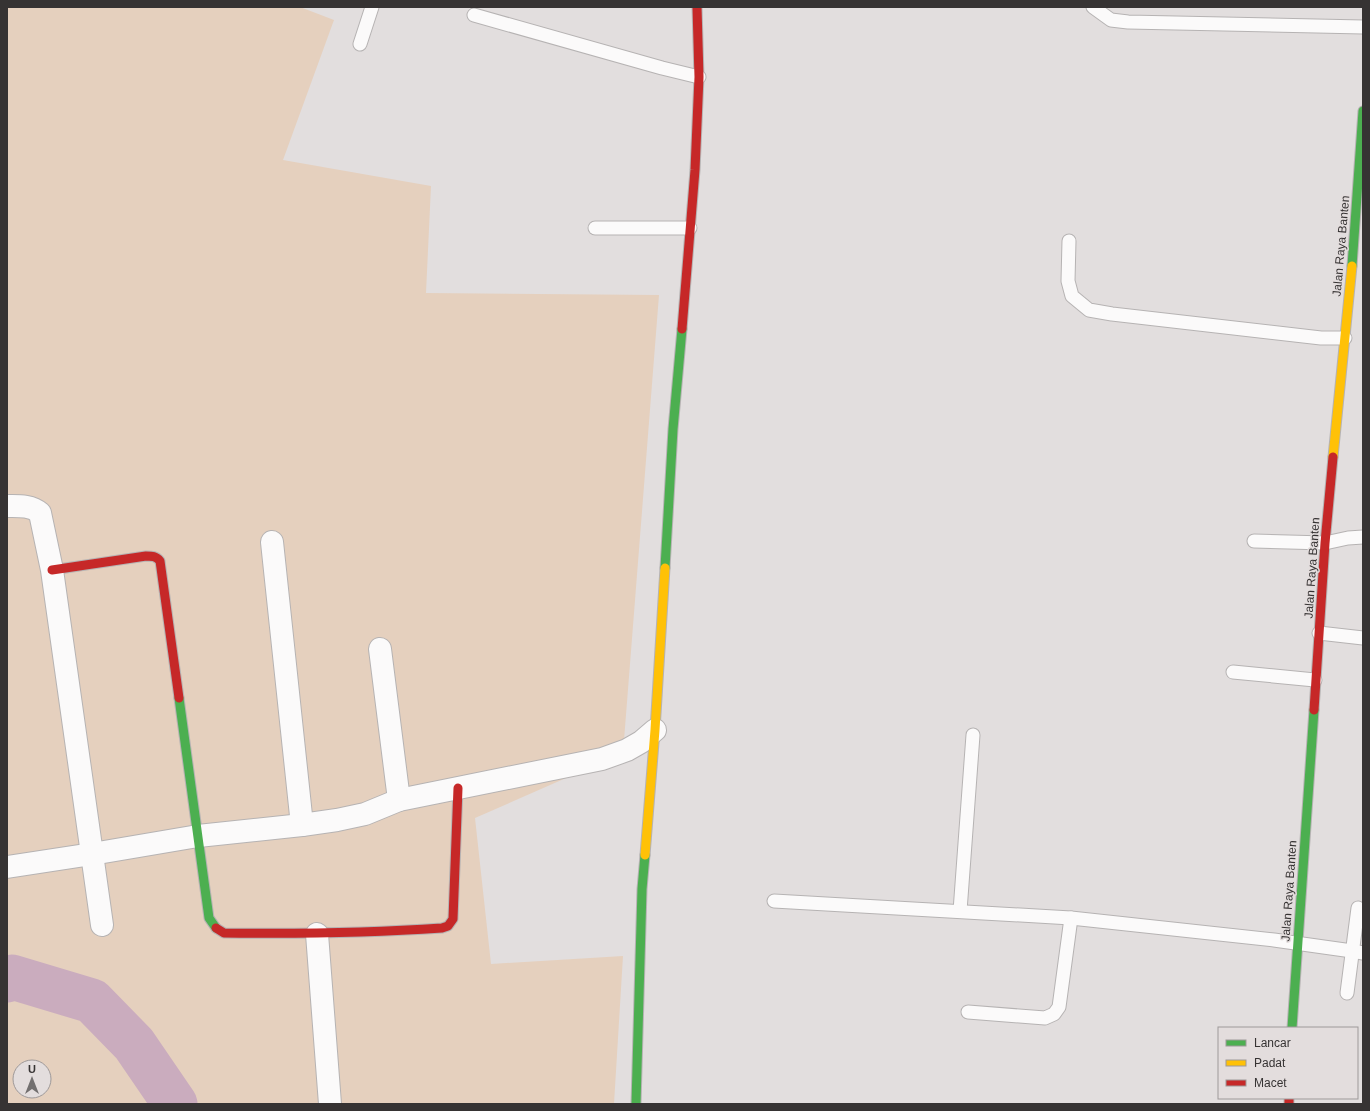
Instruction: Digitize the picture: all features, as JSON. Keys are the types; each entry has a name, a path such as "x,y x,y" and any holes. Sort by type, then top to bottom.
{"street":[{"path":"636,1104 642,889 655,730 673,429 695,170 699,77 697,7"},
{"name":"Jalan Raya Banten","path":"1292,1027 1325,543 1345,338 1359,241 1363,111"},
{"path":"7,506 32,508 36,509 40,513 52,570 102,925"},
{"path":"272,542 302,825"},
{"path":"52,570 146,556 152,556 160,561 209,918 215,928 224,933 317,934 404,931 442,928 448,926 453,919 458,788"},
{"path":"380,648 399,800"},
{"path":"7,867 198,836 337,820 365,814 399,800 602,759 627,750 641,742 655,730"},
{"path":"317,934 330,1104"}],"lane":[{"path":"360,44 372,7"},
{"path":"1093,7 1111,20 1128,22 1363,27"},
{"path":"474,15 699,77"},
{"path":"595,228 690,228"},
{"path":"1069,241 1068,281 1072,296 1089,310 1112,314 1314,337 1345,338"},
{"path":"1254,541 1325,543 1348,538 1363,537"},
{"path":"1319,633 1363,638"},
{"path":"1233,672 1315,680"},
{"path":"960,912 973,735"},
{"path":"774,901 1071,918 1274,940 1358,952"},
{"path":"1347,993 1358,952 1358,908"},
{"path":"968,1012 1045,1018 1054,1014 1060,1007 1071,918"}],"shaded area":[{"path":"7,7 300,7 334,20 283,160 431,186 426,293 659,295 623,753 475,818 491,964 623,956 614,1104 7,1104"}],"waterway":[{"path":"7,980 12,977 92,1001 134,1044 175,1104"}],"traffic: fast":[{"path":"1352,266 1363,111"},
{"path":"665,568 673,429 682,329"},
{"path":"179,698 209,918 216,928"},
{"path":"1292,1027 1314,710"},
{"path":"636,1104 642,889 645,855"}],"traffic: slow":[{"path":"1333,457 1352,266"},
{"path":"645,855 655,730 665,568"}],"traffic: jam":[{"path":"682,329 695,170 699,77 697,7"},
{"path":"1314,710 1325,543 1333,457"},
{"path":"52,570 146,556 157,558 160,561 179,698"},
{"path":"216,928 224,933 306,933 415,930 442,928 448,926 453,919 458,788"},
{"path":"1289,1099 1289,1104"}]}
